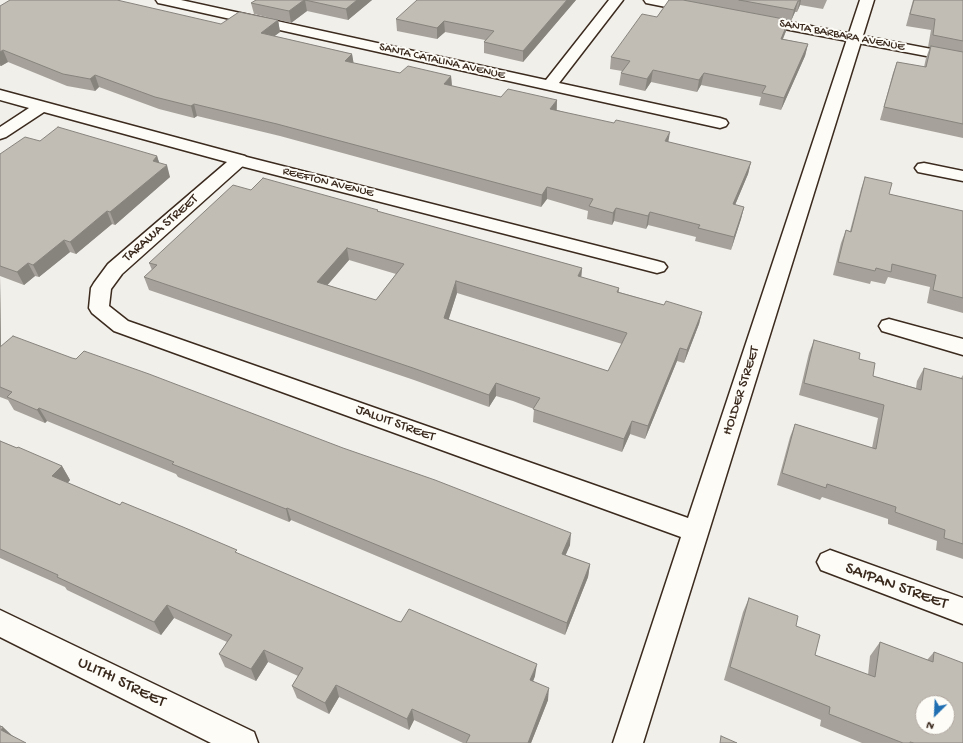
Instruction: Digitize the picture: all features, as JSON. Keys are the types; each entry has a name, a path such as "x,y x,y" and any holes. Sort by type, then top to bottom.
{"street":[{"name":"SANTA CATALINA AVENUE","path":"163,0 720,123"},
{"path":"549,86 616,0"},
{"path":"651,0 712,12"},
{"name":"HOLDER STREET","path":"628,743 697,532 866,0"},
{"name":"SANTA BARBARA AVENUE","path":"743,17 963,59"},
{"name":"REEFTON AVENUE","path":"0,95 239,160 657,267"},
{"path":"0,134 42,106"},
{"name":"TARAWA STREET","path":"99,308 101,288 115,269 239,160"},
{"path":"924,168 963,176"},
{"name":"JALUIT STREET","path":"99,308 121,326 697,532"},
{"path":"889,326 963,347"},
{"name":"SAIPAN STREET","path":"830,562 963,611"},
{"name":"ULITHI STREET","path":"0,623 243,743"}],"building":[{"path":"10,0 117,0 221,24 239,12 278,20 261,33 352,54 345,61 400,73 408,66 451,76 444,84 501,97 508,89 557,100 550,109 614,123 616,120 670,132 665,141 751,162 733,204 744,207 734,237 698,228 700,225 650,212 648,216 616,208 613,213 589,206 593,199 547,187 542,195 277,124 194,104 191,106 155,97 95,75 90,79 63,74 3,50 0,52 0,6"},
{"path":"256,0 304,0 289,11 251,3"},
{"path":"305,0 357,0 346,9"},
{"path":"417,0 567,0 523,51 484,42 494,31 444,21 437,28 396,19"},
{"path":"669,0 683,0 789,20 781,39 808,44 784,98 762,93 766,86 704,73 699,80 653,70 647,79 621,73 630,61 611,57 642,14 657,17"},
{"path":"739,0 800,1 798,1 794,10"},
{"path":"914,0 963,0 963,41 933,35 935,19 910,14"},
{"path":"931,46 963,52 963,124 884,107 897,62 926,67"},
{"path":"58,127 157,156 153,161 167,165 110,212 107,211 70,242 64,240 33,265 28,263 17,272 0,266 0,154 25,137 40,141"},
{"path":"865,177 892,183 889,194 963,211 963,298 933,290 936,275 892,264 891,272 876,268 875,271 838,262 846,230 851,232"},
{"path":"263,178 582,268 578,276 619,288 617,292 664,305 666,301 702,312 687,350 680,348 648,426 632,421 624,439 533,409 540,398 496,383 489,395 144,277 157,265 149,263 233,185 251,190","holes":["347,248 404,264 376,300 317,282","456,281 627,333 608,371 444,318"]},
{"path":"13,336 76,359 84,351 149,374 343,448 435,480 571,533 562,554 590,564 567,623 287,508 286,509 172,464 174,462 39,408 37,410 7,397 12,392 0,387 0,347"},
{"path":"814,340 860,353 859,359 875,363 873,376 921,390 924,368 963,379 963,544 944,538 945,530 895,512 896,507 827,484 826,488 782,473 795,424 876,449 884,405 804,383"},
{"path":"0,441 62,466 52,476 120,505 122,502 183,527 237,550 235,552 397,621 401,622 409,609 537,664 530,680 549,688 528,743 466,743 470,735 412,709 407,719 336,685 325,703 292,686 303,668 264,650 251,669 219,654 232,635 167,605 154,622 57,577 58,575 0,549"},
{"path":"749,598 798,616 796,626 820,635 815,655 875,677 880,642 933,662 934,652 963,663 963,743 903,743 829,714 830,707 730,667"},
{"path":"0,726 3,727 1,730 26,743 0,743"},
{"path":"721,736 737,743 720,743"}]}
